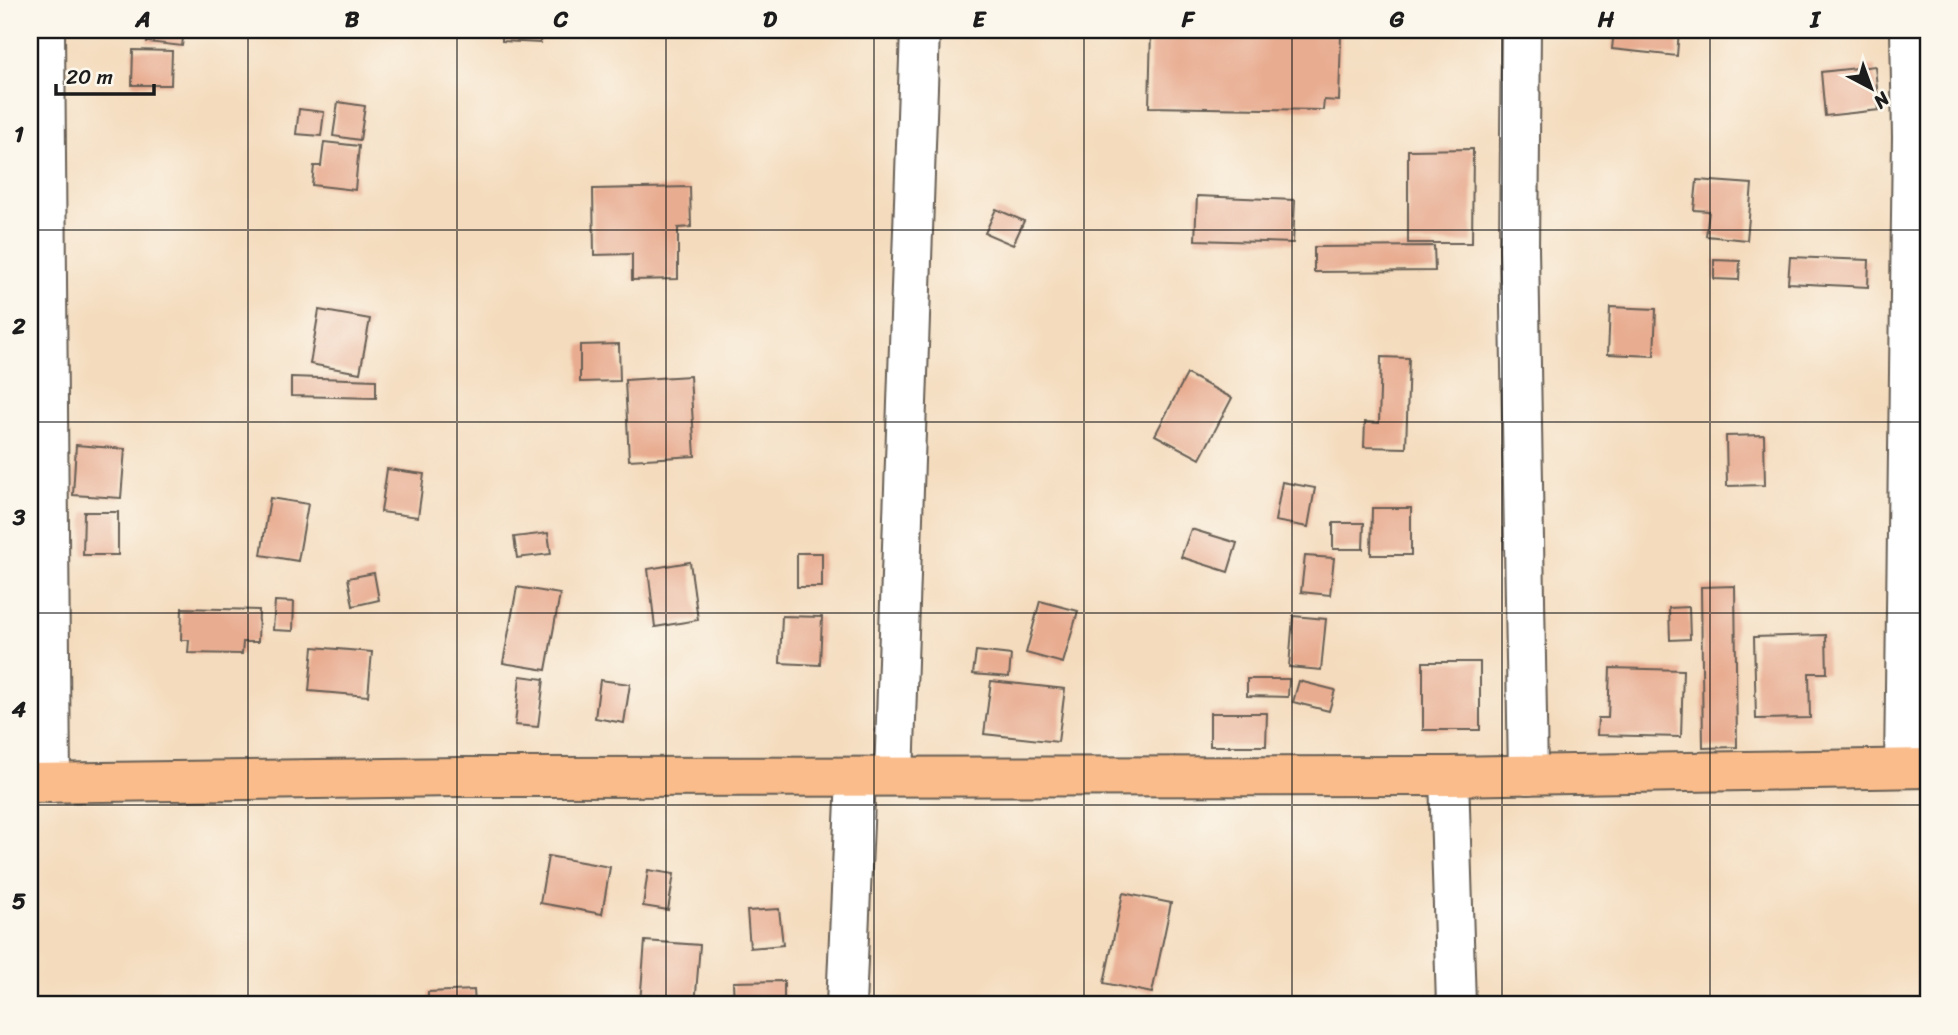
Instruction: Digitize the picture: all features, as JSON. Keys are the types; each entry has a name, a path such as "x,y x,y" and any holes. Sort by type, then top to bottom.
{"main road":[{"path":"40,783 894,776 1449,776 1916,768"}],"street":[{"path":"40,783 46,30"},
{"path":"894,776 920,30"},
{"path":"1521,30 1519,248 1528,775"},
{"path":"1910,30 1913,137 1916,768"},
{"path":"1449,776 1456,1005"},
{"path":"846,1005 851,945 856,777"}],"building":[{"path":"149,30 184,30 182,46 147,42"},
{"path":"502,30 541,30 540,43 502,41"},
{"path":"1151,30 1325,30 1325,35 1341,35 1339,101 1324,100 1323,110 1149,107"},
{"path":"1614,30 1679,30 1677,56 1612,49"},
{"path":"133,50 172,51 171,85 132,85"},
{"path":"1875,66 1879,110 1825,116 1821,72"},
{"path":"338,102 365,106 360,140 333,136"},
{"path":"299,109 324,112 321,136 296,134"},
{"path":"324,142 359,146 355,190 312,185 314,166 321,166"},
{"path":"1473,149 1472,243 1408,243 1408,150"},
{"path":"1697,180 1752,184 1747,240 1706,236 1709,211 1694,210"},
{"path":"690,187 691,227 678,228 678,279 632,280 632,254 594,255 593,189"},
{"path":"1197,196 1295,200 1293,243 1195,240"},
{"path":"996,209 1024,221 1013,245 985,233"},
{"path":"1434,246 1435,271 1314,272 1314,247"},
{"path":"1790,257 1869,260 1868,287 1788,283"},
{"path":"1714,260 1740,261 1739,280 1714,279"},
{"path":"1610,307 1656,309 1654,356 1608,354"},
{"path":"319,310 370,319 360,373 310,364"},
{"path":"619,344 620,381 580,382 580,345"},
{"path":"1381,357 1409,358 1406,448 1364,447 1365,422 1379,423"},
{"path":"1187,374 1232,398 1200,459 1155,435"},
{"path":"690,376 695,456 629,460 625,380"},
{"path":"291,377 376,380 376,398 291,396"},
{"path":"1764,435 1765,485 1727,486 1726,436"},
{"path":"76,445 125,449 121,498 73,495"},
{"path":"387,469 424,474 418,517 381,512"},
{"path":"1282,482 1315,488 1308,527 1275,521"},
{"path":"270,498 308,504 298,561 261,555"},
{"path":"1372,508 1411,508 1411,555 1371,555"},
{"path":"84,512 118,512 118,555 83,555"},
{"path":"1333,523 1364,523 1363,549 1333,549"},
{"path":"1191,529 1237,543 1228,572 1181,557"},
{"path":"548,533 551,554 517,558 514,537"},
{"path":"797,553 822,553 822,587 797,587"},
{"path":"1305,556 1334,558 1330,595 1301,592"},
{"path":"690,562 698,620 655,627 648,569"},
{"path":"374,573 379,600 353,606 348,578"},
{"path":"1735,586 1737,747 1703,748 1701,587"},
{"path":"517,587 560,594 546,670 503,663"},
{"path":"275,601 294,602 293,631 273,630"},
{"path":"1040,601 1078,611 1063,663 1026,653"},
{"path":"1689,607 1690,639 1670,640 1669,608"},
{"path":"182,608 259,610 258,642 243,642 242,654 188,653 189,640 181,640"},
{"path":"782,616 822,617 820,665 780,663"},
{"path":"1293,616 1326,619 1321,670 1289,667"},
{"path":"1826,635 1827,673 1809,673 1810,718 1756,719 1754,637"},
{"path":"313,647 372,652 368,696 309,691"},
{"path":"976,651 1011,655 1009,677 973,674"},
{"path":"1423,662 1480,662 1480,730 1423,730"},
{"path":"1610,668 1683,670 1681,737 1597,735 1598,718 1608,718"},
{"path":"520,676 544,679 538,727 515,725"},
{"path":"1247,679 1289,679 1288,697 1247,696"},
{"path":"600,680 630,684 624,723 595,718"},
{"path":"991,681 1065,689 1058,742 984,734"},
{"path":"1299,681 1335,690 1329,711 1293,702"},
{"path":"1210,713 1267,713 1266,746 1210,746"},
{"path":"548,856 610,867 602,914 540,903"},
{"path":"648,870 674,874 668,910 643,906"},
{"path":"1123,893 1171,903 1152,993 1104,983"},
{"path":"779,909 783,945 750,948 747,911"},
{"path":"645,941 700,945 695,1005 640,1003"},
{"path":"784,981 784,1005 734,1005 733,982"},
{"path":"474,990 475,1005 428,1005 428,992"}]}
